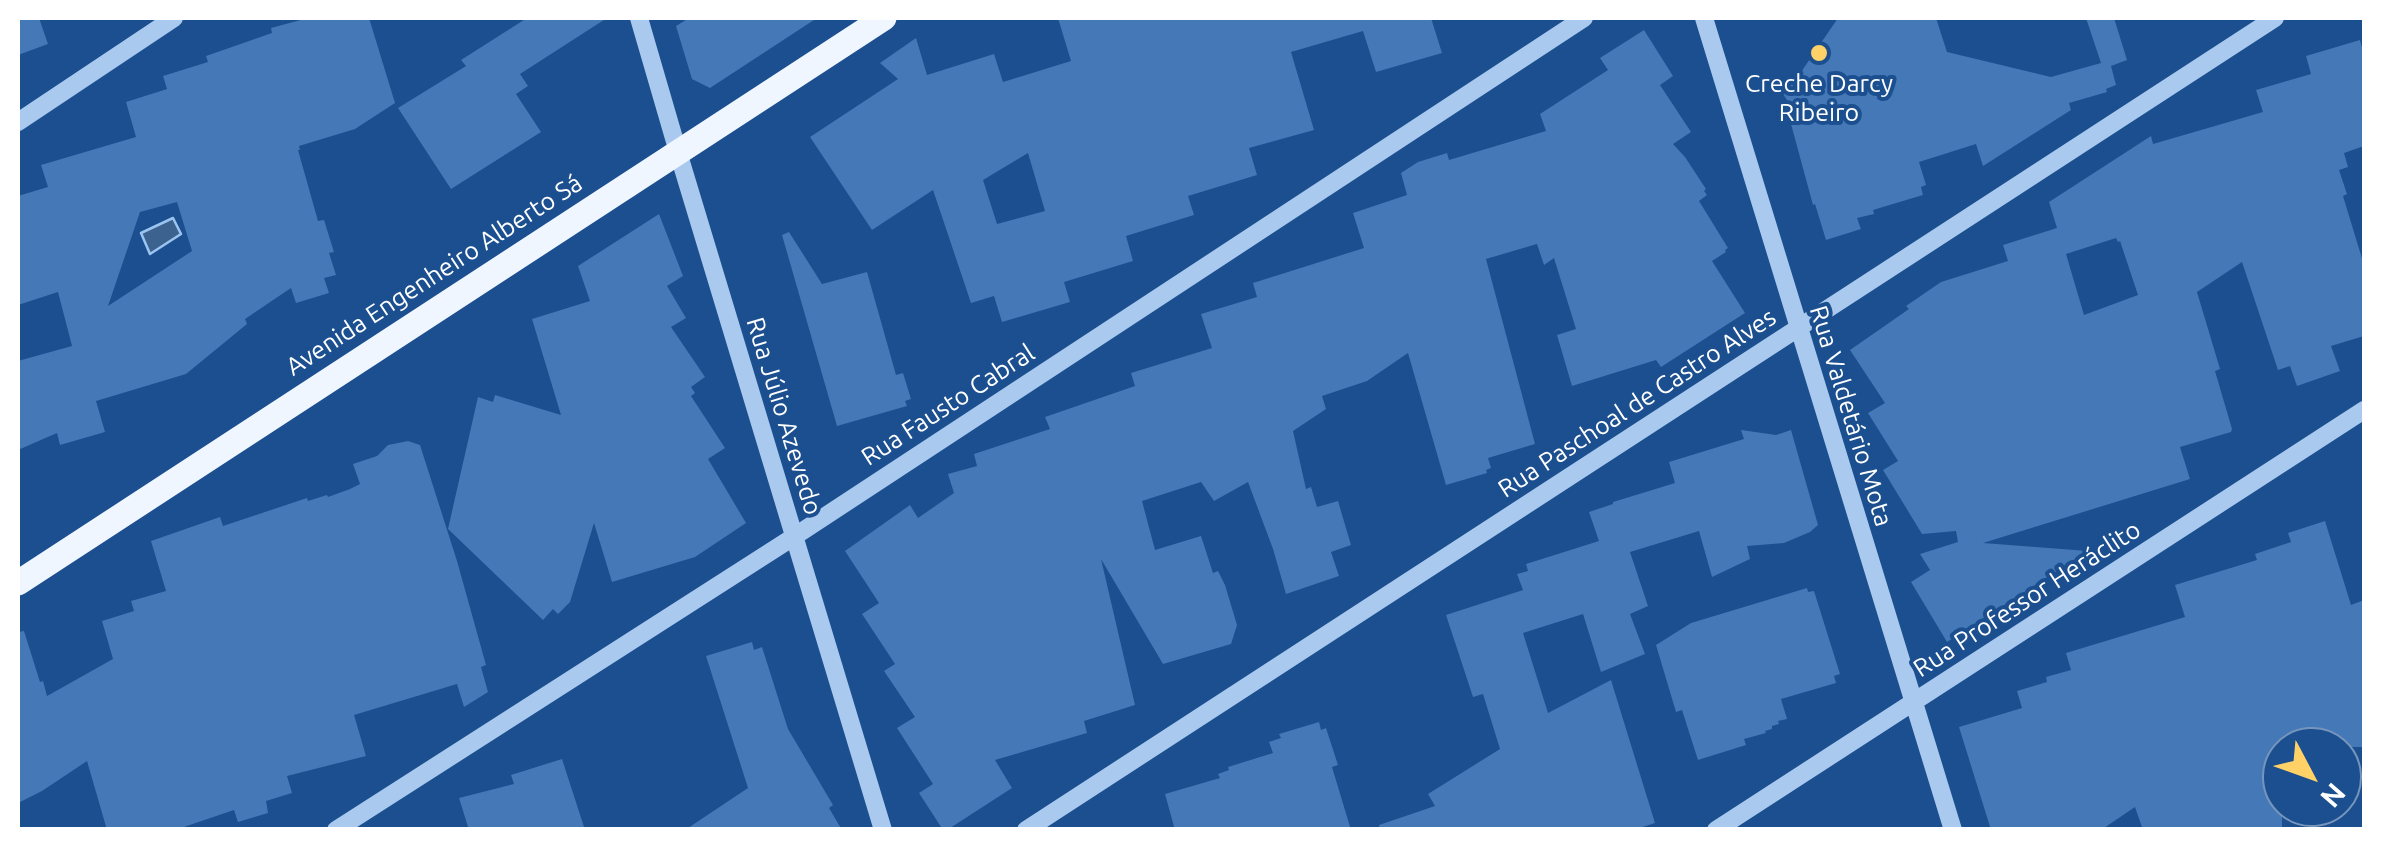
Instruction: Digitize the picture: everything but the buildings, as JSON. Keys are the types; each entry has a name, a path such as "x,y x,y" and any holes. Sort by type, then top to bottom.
{"main road":[{"name":"Avenida Engenheiro Alberto Sá","path":"18,583 884,18"}],"street":[{"path":"18,122 174,18"},
{"name":"Rua Júlio Azevedo","path":"639,18 882,830"},
{"name":"Rua Fausto Cabral","path":"336,830 795,536 1584,18"},
{"name":"Rua Valdetário Mota","path":"1704,18 1952,830"},
{"name":"Rua Paschoal de Castro Alves","path":"1026,830 2275,18"},
{"name":"Rua Professor Heráclito","path":"1716,830 2364,410"}],"water":[{"path":"173,218 181,234 150,254 141,233"}],"place":[{"name":"Creche Darcy Ribeiro","path":"1819,53"}]}
